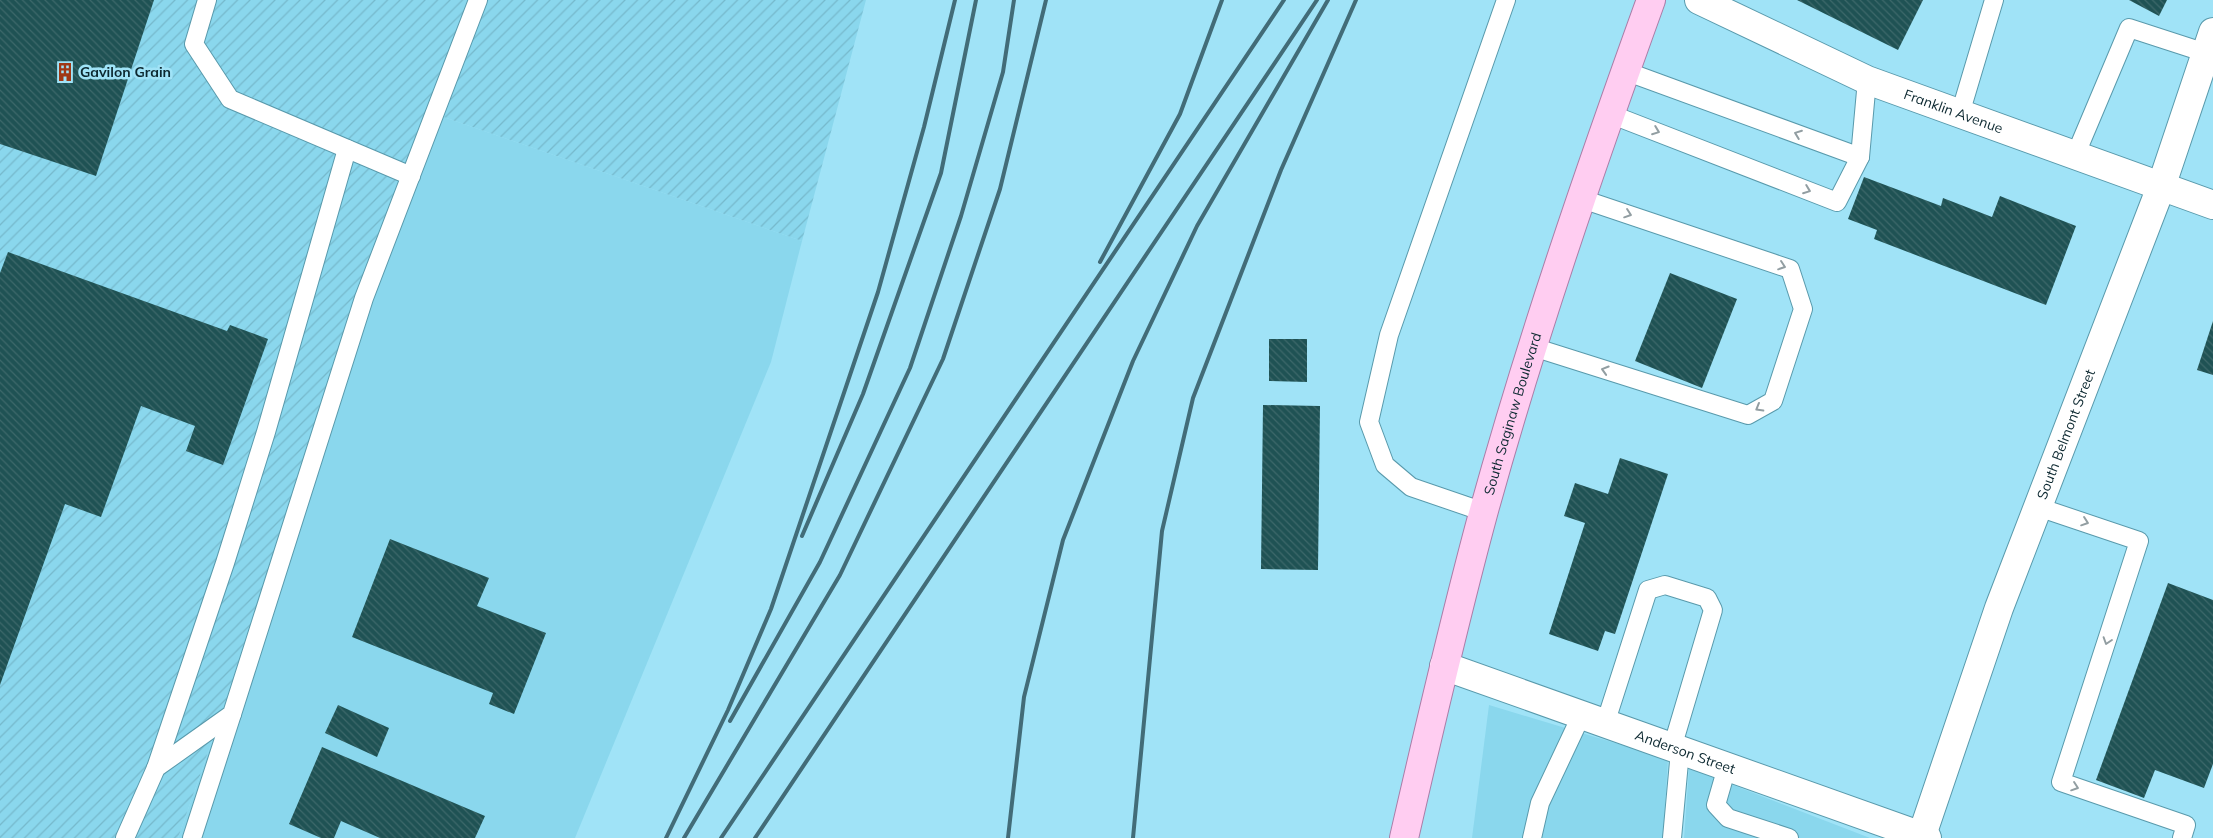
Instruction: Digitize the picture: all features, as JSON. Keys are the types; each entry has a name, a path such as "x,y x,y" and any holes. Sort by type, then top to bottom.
{"main road":[{"name":"South Saginaw Boulevard","path":"1404,838 1444,666 1484,512 1533,347 1610,114 1651,0"}],"street":[{"name":"Franklin Avenue","path":"1699,0 1867,80 2161,188 2213,205"},
{"name":"South Belmont Street","path":"1923,837 1999,608 2161,188 2210,43"},
{"name":"Anderson Street","path":"1444,666 1923,837"}],"lane":[{"path":"207,0 194,44 230,99 411,176"},
{"path":"192,838 364,298 478,0"},
{"path":"1484,512 1411,487 1385,465 1370,422 1388,336 1506,0"},
{"path":"1960,114 1994,0"},
{"path":"2076,156 2129,28 2210,43"},
{"path":"1626,71 1860,157"},
{"path":"1610,114 1837,202 1860,157 1867,80"},
{"path":"125,838 156,768 225,563 266,432 347,149"},
{"path":"1533,347 1748,415 1773,401 1803,309 1790,269 1582,198"},
{"path":"2038,507 2139,541 2061,782 2186,825 2182,838"},
{"path":"1532,838 1540,803 1593,720 1648,590 1665,585 1708,598 1713,610 1676,749 1672,838"},
{"path":"156,768 232,714"},
{"path":"1727,767 1716,805 1728,818 1789,838"}],"shaded area":[{"path":"0,0 866,0 802,241 432,113 178,838 0,838"},
{"path":"432,113 802,241 771,362 575,838 178,838"},
{"path":"1489,705 1668,759 1663,838 1472,838"},
{"path":"1689,768 1870,838 1684,838"}],"building":[{"name":"Gavilon Grain","path":"0,0 154,0 96,176 0,144"},
{"path":"1797,0 1923,0 1898,50"},
{"path":"2129,0 2167,0 2159,16"},
{"path":"1864,177 1941,206 1943,198 1992,217 2000,196 2076,226 2046,305 1874,239 1877,230 1848,219"},
{"path":"8,252 227,331 230,325 268,339 223,465 186,451 195,426 141,406 101,517 65,504 0,685 0,273"},
{"path":"1670,273 1737,299 1702,388 1635,361"},
{"path":"2213,321 2213,375 2197,370"},
{"path":"1269,339 1307,339 1307,382 1269,381"},
{"path":"1263,405 1320,406 1318,570 1261,569"},
{"path":"1620,458 1668,474 1615,634 1605,631 1598,651 1549,634 1585,523 1564,516 1575,483 1608,494"},
{"path":"390,539 489,578 477,606 546,633 514,714 489,704 493,693 352,637"},
{"path":"2168,583 2213,600 2213,764 2204,788 2155,770 2144,798 2096,780"},
{"path":"338,705 389,728 377,757 325,733"},
{"path":"322,747 485,816 475,838 380,838 341,821 334,838 321,838 289,824"}],"railway":[{"path":"666,838 728,710 771,609 878,292 924,127 955,0"},
{"path":"802,536 863,394 941,173 976,0"},
{"path":"730,721 820,562 910,368 961,216 1003,72 1014,0"},
{"path":"684,838 840,575 943,359 1000,189 1046,0"},
{"path":"1100,262 1180,114 1222,0"},
{"path":"721,838 1284,0"},
{"path":"755,838 1317,0"},
{"path":"1008,838 1024,697 1063,540 1133,361 1197,226 1328,0"},
{"path":"1133,838 1162,531 1193,398 1281,170 1356,0"}],"place":[{"name":"Gavilon Grain","path":"65,72"}]}
